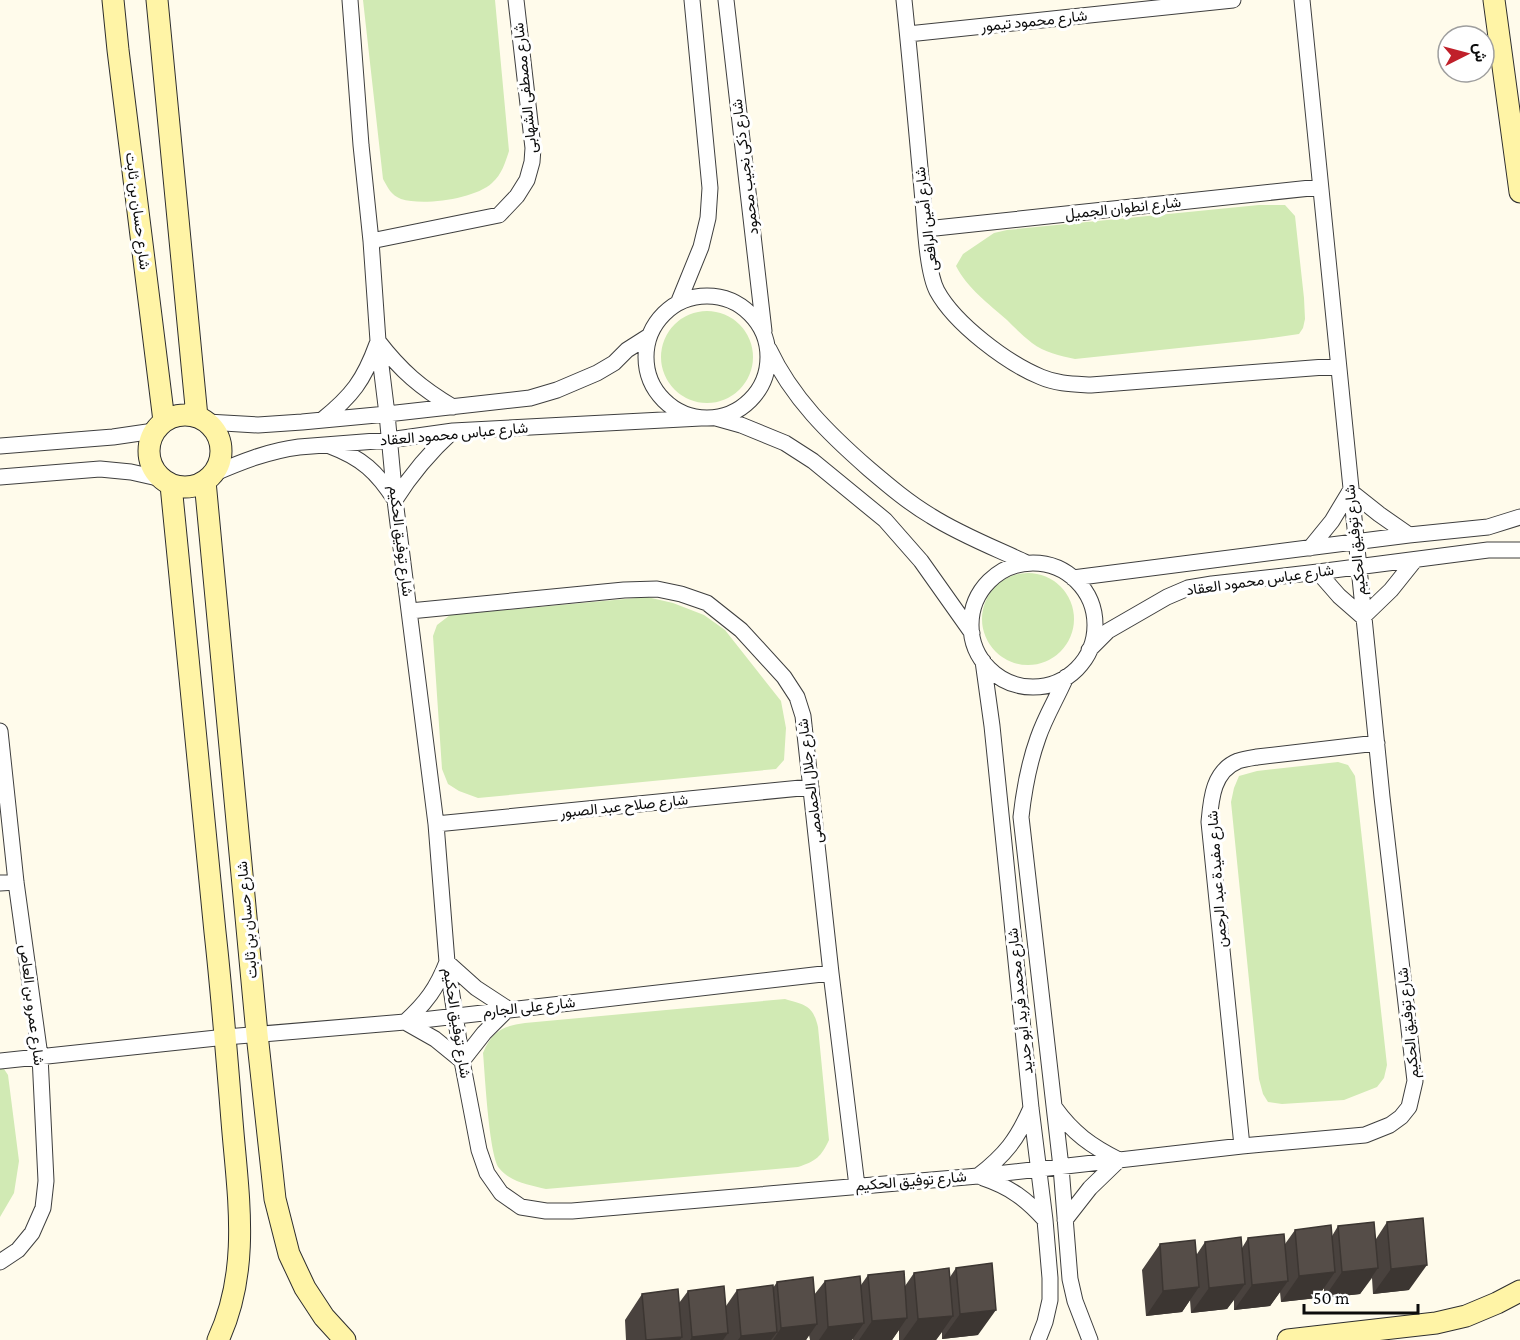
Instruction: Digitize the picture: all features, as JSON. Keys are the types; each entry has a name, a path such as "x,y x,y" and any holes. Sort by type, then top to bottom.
{"street":[{"name":"شارع حسان بن ثابت","path":"113,0 159,426"},
{"path":"157,0 202,419"},
{"name":"شارع توفيق الحكيم","path":"350,0 378,341 395,500 436,824 447,962 462,1061 479,1150 487,1173 501,1193 521,1207 546,1212 978,1176 1242,1146 1365,1135 1390,1125 1409,1107 1416,1081 1363,617 1302,0"},
{"name":"شارع مصطفى الشهابى","path":"371,241 499,215 517,196 532,162 533,148 516,0"},
{"path":"680,301 701,247 708,218 710,188 692,0"},
{"name":"شارع ذكى نجيب محمود","path":"726,0 766,340"},
{"name":"شارع أمين الرافعى","path":"904,0 932,276 936,290 948,307 969,328 1006,358 1043,378 1066,384 1091,385 1338,366"},
{"name":"شارع محمود تيمور","path":"908,34 1233,0"},
{"path":"1494,0 1520,192"},
{"name":"شارع انطوان الجميل","path":"926,229 1320,187"},
{"path":"766,340 768,363 765,379 757,393 746,405 732,413 708,418 686,415 660,397 651,383 646,368 649,336 656,322 667,310 693,296 723,297 736,302 758,322 766,340 777,367 795,394 838,441 906,500 933,518 1027,563"},
{"name":"شارع عباس محمود العقاد","path":"202,419 258,425 530,398 557,390 597,373 649,336"},
{"path":"378,341 412,379 432,395 453,407"},
{"path":"321,420 341,405 357,386 370,365 378,341"},
{"path":"0,446 98,439 159,426 174,416 186,414 202,419 214,429 221,447 218,466 209,478 195,486 183,487 131,472 100,470 0,477"},
{"name":"شارع عباس محمود العقاد","path":"209,478 264,454 325,444 389,440 453,431 708,418 741,425 785,443 813,461 885,520 921,561 972,633"},
{"path":"159,426 150,440 149,459 153,468 167,482 226,1037 241,1237 238,1271 231,1305 218,1340"},
{"path":"325,444 346,452 366,465 382,481 395,500 421,463 453,431"},
{"name":"شارع حسان بن ثابت","path":"209,478 257,1034 275,1199 289,1254 305,1288 324,1317 345,1340"},
{"path":"1310,548 1332,521 1350,491 1409,535"},
{"name":"شارع عباس محمود العقاد","path":"1073,578 1488,526 1520,517"},
{"name":"شارع عباس محمود العقاد","path":"1089,650 1108,631 1167,597 1188,588 1488,550 1520,550"},
{"path":"1318,572 1339,596 1363,617 1391,590 1415,560"},
{"path":"1027,563 1044,564 1060,569 1073,578 1084,590 1091,604 1094,619 1094,635 1083,661 1066,677 1052,684 1036,687 1021,686 1006,681 993,672 983,661 976,648 972,633 972,613 979,595 991,579 1008,568 1027,563"},
{"name":"شارع جلال الحمامصى","path":"410,611 657,589 707,603 741,630 784,678 803,716 857,1186"},
{"name":"شارع محمد فريد أبو حديد","path":"983,661 1045,1220 1050,1300 1038,1340"},
{"name":"شارع محمد فريد أبو حديد","path":"1066,677 1038,737 1020,817 1061,1167 1070,1280 1075,1301 1090,1340"},
{"name":"شارع عمرو بن العاص","path":"0,731 16,882 40,1056 46,1181 43,1209 32,1233 18,1250 0,1262"},
{"name":"شارع مفيدة عبد الرحمن","path":"1242,1146 1209,822 1215,784 1222,772 1238,761 1377,743"},
{"name":"شارع صلاح عبد الصبور","path":"436,824 811,787"},
{"path":"0,883 16,882"},
{"path":"447,962 476,988 508,1010 484,1033 462,1061 435,1039 405,1022 431,995 447,962"},
{"name":"شارع على الجارم","path":"0,1061 257,1034 405,1022 831,973"},
{"path":"1053,1105 1081,1138 1119,1160 1090,1188 1065,1220"},
{"path":"978,1176 1010,1147 1022,1129 1031,1108"},
{"path":"978,1176 997,1182 1015,1192 1045,1220"},
{"path":"1288,1340 1436,1323 1466,1316 1520,1291"}],"green space":[{"path":"363,0 495,0 509,151 498,176 484,189 448,200 422,202 401,199 388,188 383,179"},
{"path":"1259,205 1285,205 1295,216 1305,319 1299,334 1075,359 1047,351 1032,343 972,289 956,266 963,254 994,233 1007,230"},
{"path":"707,311 725,315 739,325 749,339 753,357 749,375 739,389 725,399 707,403 689,399 675,389 665,375 661,357 665,339 675,325 689,315"},
{"path":"1028,573 1046,576 1061,586 1071,601 1074,619 1071,637 1061,652 1046,662 1028,665 1010,662 995,652 985,637 982,619 985,601 995,586 1010,576"},
{"path":"647,597 673,603 704,615 725,630 781,701 786,728 784,760 776,769 478,798 448,784 442,769 433,636 437,625 450,615"},
{"path":"1338,762 1348,765 1355,776 1387,1065 1384,1078 1377,1087 1344,1100 1282,1104 1268,1102 1259,1079 1231,802 1239,776 1257,771"},
{"path":"785,999 811,1010 818,1027 829,1140 823,1151 809,1163 798,1167 546,1189 514,1180 499,1168 490,1131 483,1053 490,1039 504,1028 525,1023"},
{"path":"0,1066 8,1075 19,1161 14,1193 0,1217"}],"building":[{"path":"1423,1218 1427,1265 1391,1269 1387,1222"},
{"path":"1374,1222 1378,1268 1342,1272 1338,1226"},
{"path":"1331,1225 1335,1272 1299,1276 1295,1230"},
{"path":"1284,1234 1288,1281 1252,1285 1248,1238"},
{"path":"1241,1237 1245,1284 1209,1288 1205,1242"},
{"path":"1195,1240 1199,1287 1163,1291 1160,1244"},
{"path":"992,1263 996,1310 960,1314 956,1268"},
{"path":"949,1268 953,1316 918,1319 914,1273"},
{"path":"904,1271 907,1318 872,1321 868,1275"},
{"path":"860,1276 864,1323 828,1327 825,1281"},
{"path":"813,1277 817,1324 781,1328 777,1282"},
{"path":"773,1285 777,1332 741,1336 737,1290"},
{"path":"724,1286 728,1333 692,1337 688,1291"},
{"path":"678,1289 682,1337 646,1340 642,1294"}]}
